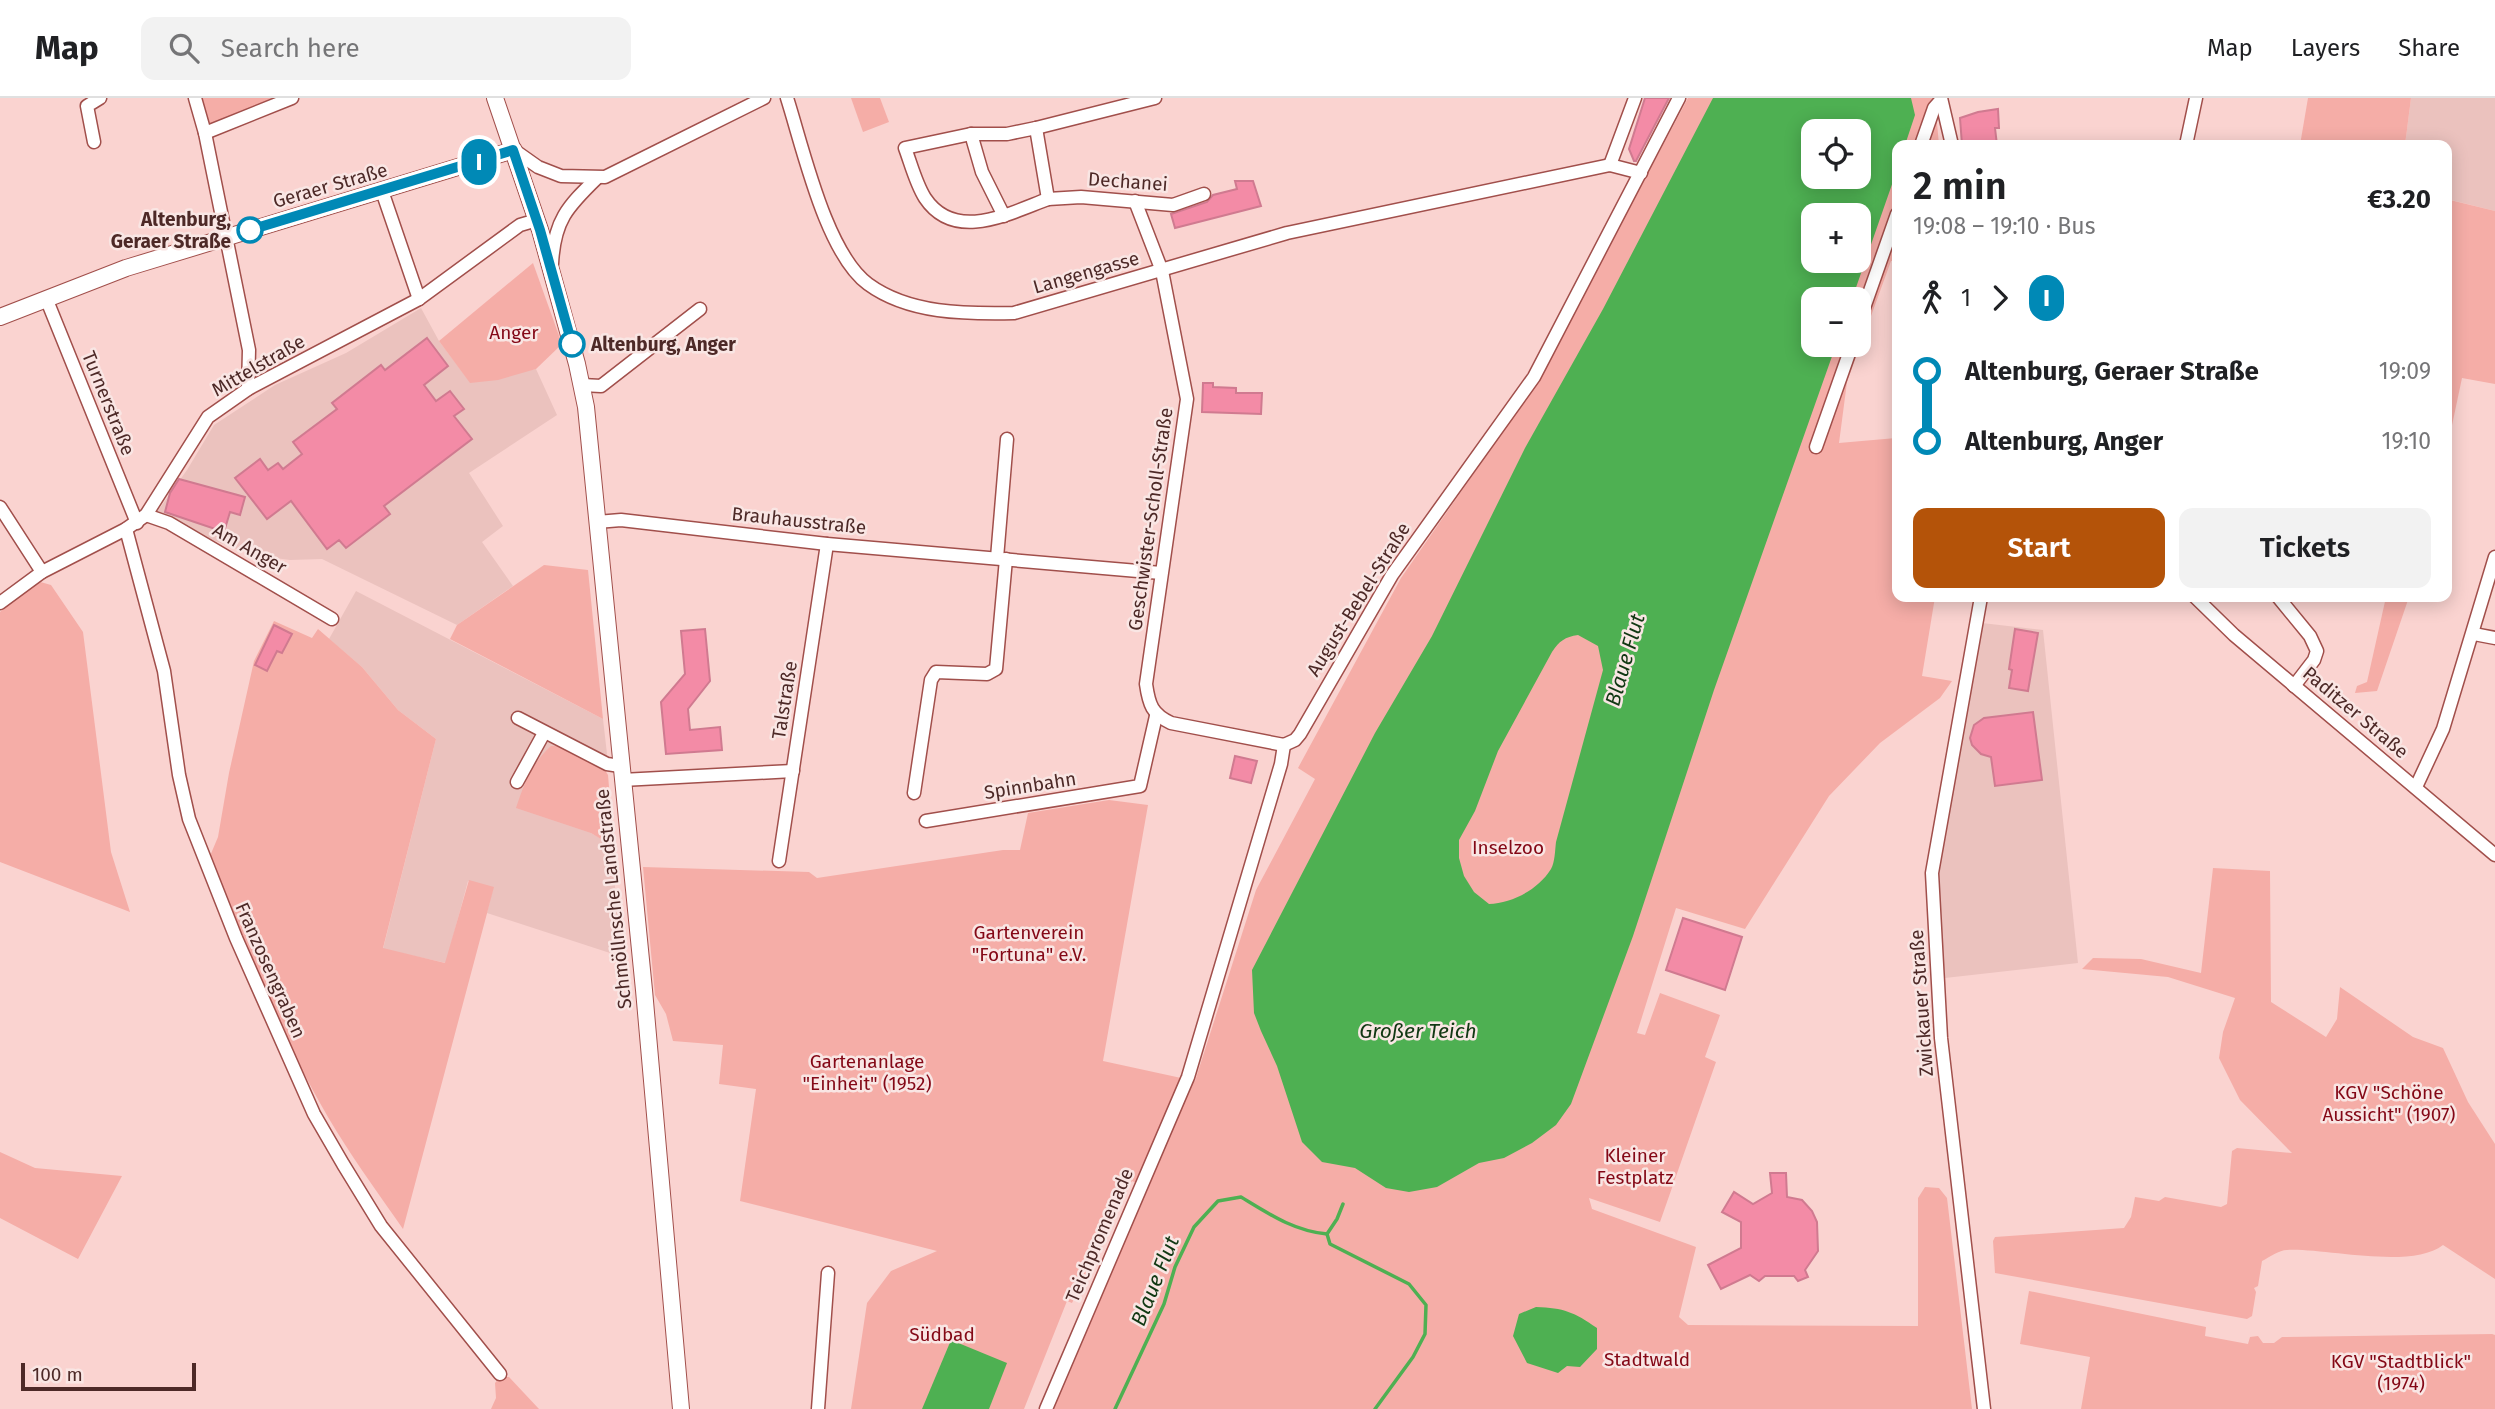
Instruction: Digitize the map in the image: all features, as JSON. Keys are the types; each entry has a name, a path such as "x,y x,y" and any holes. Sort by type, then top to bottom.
{"main road":[{"name":"Schmöllnsche Landstraße","path":"495,98 537,220 582,385 589,429 644,990 681,1409"},
{"name":"Geraer Straße","path":"0,317 126,268 513,150"}],"street":[{"path":"94,142 87,106 100,98"},
{"path":"195,98 228,237 249,350 248,389"},
{"path":"205,134 292,98"},
{"path":"513,150 546,171 561,176 605,177 764,98"},
{"name":"Langengasse","path":"786,98 827,223 845,257 867,283 900,301 964,314 1014,313 1287,233 1610,166"},
{"path":"1004,216 982,172 971,134 1007,134 1156,98"},
{"path":"1636,98 1610,166 1641,173"},
{"name":"August-Bebel-Straße","path":"1284,745 1295,740 1300,734 1392,575 1522,395 1679,98"},
{"path":"2187,140 2196,98"},
{"path":"1923,140 1934,108 1941,99"},
{"path":"1941,99 1951,140"},
{"path":"1036,128 1048,199"},
{"name":"Dechanei","path":"971,134 905,148 922,191 932,207 947,218 960,222 976,223 1004,216 1048,199 1081,197 1173,205 1204,194"},
{"path":"552,273 557,226 568,205 597,178"},
{"path":"382,191 419,299"},
{"name":"Geschwister-Scholl-Straße","path":"1135,201 1162,271 1187,398 1146,684 1149,703 1156,716"},
{"name":"Mittelstraße","path":"136,522 208,417 248,389 419,299 520,225 537,220"},
{"path":"1871,288 1892,228"},
{"name":"Turnerstraße","path":"46,298 136,522"},
{"path":"582,385 601,386 700,309"},
{"path":"1816,447 1848,357"},
{"path":"914,793 931,680 936,672 987,674 996,669 1007,439"},
{"path":"0,507 42,572"},
{"name":"Brauhausstraße","path":"597,522 621,520 827,544 1161,573"},
{"path":"0,603 42,572 136,522"},
{"name":"Am Anger","path":"136,522 169,523 332,619"},
{"name":"Franzosengraben","path":"136,522 164,671 178,775 189,819 203,860 251,973 314,1114 368,1205 425,1283 500,1374"},
{"name":"Talstraße","path":"779,861 827,544"},
{"path":"2416,787 2443,729 2474,634 2490,598 2495,557"},
{"name":"Zwickauer Straße","path":"1980,602 1931,887 1944,1062 1984,1409"},
{"name":"Paditzer Straße","path":"2201,602 2294,686 2495,855"},
{"path":"2282,602 2310,636 2317,651 2314,660 2294,686"},
{"path":"2474,634 2495,638"},
{"path":"1156,716 1171,723 1284,745"},
{"name":"Spinnbahn","path":"926,821 1140,786 1156,716"},
{"path":"518,718 621,773 793,771"},
{"path":"517,782 544,733"},
{"name":"Teichpromenade","path":"1046,1409 1188,1077 1252,865 1284,745"},
{"path":"818,1409 828,1273"}],"shaded area":[{"path":"2411,98 2495,98 2495,211 2452,200 2452,140 2406,140"},
{"path":"421,308 439,341 470,382 536,369 557,415 469,473 503,526 482,542 513,586 457,625 322,559 290,560 253,555 202,536 157,512 214,425 275,385 346,353"},
{"path":"356,591 603,719 607,754 602,765 591,833 610,844 622,946 610,953 487,913 493,888 468,881 446,963 383,949 436,739 398,710 362,667 329,639"},
{"path":"1982,623 2043,630 2078,963 1945,978 1935,888"}],"green space":[{"path":"202,98 278,98 209,125"},
{"path":"851,98 880,98 889,122 863,132"},
{"path":"1688,98 1933,98 1939,140 1892,140 1892,261 1871,316 1871,287 1801,287 1801,357 1856,357 1847,382 1839,443 1892,438 1892,602 1934,602 1922,676 1952,681 1940,698 1880,743 1829,796 1745,929 1676,908 1637,1033 1645,1035 1660,993 1720,1015 1705,1057 1716,1062 1660,1222 1589,1198 1592,1209 1696,1247 1679,1317 1688,1325 1918,1326 1918,1198 1925,1187 1939,1188 1947,1198 1972,1409 1051,1409 1145,1187 1132,1181 1072,1303 1067,1301 1024,1409 851,1409 867,1303 891,1271 937,1251 740,1201 756,1089 719,1084 723,1045 673,1041 666,1014 655,995 643,867 809,872 817,878 1003,850 1020,850 1028,813 1109,800 1148,805 1103,1061 1195,1081 1256,890 1315,779 1298,768 1401,578 1534,387"},
{"path":"2308,98 2411,98 2406,140 2301,140"},
{"path":"2452,200 2495,211 2495,384 2462,378 2452,425"},
{"name":"Anger","path":"533,263 562,344 536,369 498,380 470,383 439,341"},
{"path":"544,565 588,570 603,719 450,639 457,625"},
{"path":"37,581 51,585 83,632 111,852 130,912 0,862 0,612"},
{"path":"2385,602 2407,602 2377,691 2355,693 2357,686 2367,682"},
{"path":"274,621 312,638 318,629 362,667 398,710 436,739 383,948 445,963 469,880 494,887 403,1229 337,1132 300,1066 268,997 210,856 218,837 254,661"},
{"path":"551,746 558,746 602,765 608,775 614,847 591,833 516,808 529,774"},
{"name":"KGV \"Schöne Aussicht\" (1907)","path":"2213,868 2270,871 2271,1002 2326,1037 2337,1019 2340,987 2413,1037 2443,1048 2468,1102 2495,1144 2495,1279 2443,1245 2429,1252 2390,1257 2284,1250 2262,1261 2258,1286 2254,1288 2256,1292 2252,1316 2247,1319 1995,1273 1995,1237 2124,1228 2131,1217 2135,1197 2159,1201 2165,1197 2221,1207 2227,1204 2232,1151 2237,1148 2292,1153 2240,1100 2219,1058 2223,1032 2235,998 2168,977 2082,969 2093,958 2141,959 2201,973"},
{"path":"0,1152 35,1168 122,1176 78,1259 0,1218"},
{"name":"KGV \"Stadtblick\" (1974)","path":"2029,1291 2206,1327 2205,1336 2248,1344 2250,1337 2258,1336 2263,1343 2274,1343 2282,1337 2492,1334 2495,1335 2495,1409 2081,1409 2090,1357 2020,1344"},
{"path":"501,1376 509,1377 539,1409 491,1409 496,1398 495,1383"}],"water":[{"name":"Großer Teich","path":"1713,98 1911,98 1915,115 1907,140 1892,140 1892,184 1871,245 1871,203 1801,203 1801,273 1861,273 1856,287 1801,287 1801,357 1832,357 1714,690 1633,936 1571,1104 1556,1125 1532,1143 1504,1158 1479,1163 1437,1187 1409,1192 1386,1188 1355,1168 1322,1162 1302,1142 1277,1066 1254,1013 1252,970 1375,733 1432,636 1525,448 1603,309","holes":["1578,635 1598,646 1603,670 1556,842 1552,866 1546,876 1524,894 1489,904 1474,892 1464,876 1459,858 1459,840 1475,811 1498,751 1557,645"]},
{"path":"1536,1307 1568,1312 1597,1328 1597,1349 1580,1367 1567,1366 1558,1373 1527,1363 1513,1336 1519,1314"},
{"path":"951,1340 1007,1363 989,1409 922,1409"}],"building":[{"path":"1645,98 1669,98 1634,161 1629,149"},
{"path":"1998,109 1996,140 1962,140 1960,118"},
{"path":"1235,181 1253,181 1261,206 1175,228 1171,214 1207,202 1213,195 1237,189"},
{"path":"427,338 448,366 424,385 436,401 450,391 464,409 454,416 472,439 384,506 390,514 346,548 339,540 327,549 291,501 267,519 235,478 260,459 268,470 278,463 283,469 302,454 293,442 337,409 332,403 381,365 385,370"},
{"path":"1203,383 1213,383 1213,387 1236,388 1236,393 1262,393 1261,414 1202,412"},
{"path":"179,479 245,497 240,515 230,512 224,532 165,512 170,493"},
{"path":"274,625 292,634 282,653 277,651 267,671 255,665"},
{"path":"705,629 710,681 688,709 690,730 720,727 722,750 666,754 661,702 685,674 681,631"},
{"path":"2015,629 2038,633 2028,691 2009,688"},
{"path":"2033,712 2042,780 1995,786 1991,757 1981,754 1972,745 1970,738 1974,725 1984,718"},
{"path":"1235,756 1257,761 1251,783 1230,778"},
{"path":"1683,918 1742,937 1725,990 1666,970"},
{"path":"1770,1173 1786,1173 1787,1197 1802,1200 1817,1222 1818,1251 1805,1270 1808,1277 1798,1281 1794,1276 1765,1276 1759,1281 1750,1275 1721,1289 1708,1265 1741,1248 1741,1222 1722,1212 1734,1192 1753,1204 1772,1193"}],"waterway":[{"name":"Blaue Flut","path":"1115,1409 1164,1304 1175,1267 1194,1227 1218,1201 1241,1197 1293,1225 1327,1234 1343,1204"},
{"name":"Blaue Flut","path":"1327,1234 1330,1244 1409,1284 1426,1305 1425,1334 1413,1357 1375,1409"}],"bus line":[{"name":"I","path":"250,230 513,150 540,230 572,344"}],"place":[{"name":"Altenburg, Geraer Straße","path":"250,230"},
{"name":"Altenburg, Anger","path":"572,344"}],"park label":[{"name":"Inselzoo","path":"1508,847"},
{"name":"Gartenverein \"Fortuna\" e.V.","path":"1029,943"},
{"name":"Gartenanlage \"Einheit\" (1952)","path":"867,1072"},
{"name":"Kleiner Festplatz","path":"1635,1166"},
{"name":"Südbad","path":"942,1334"},
{"name":"Stadtwald","path":"1647,1359"}]}
